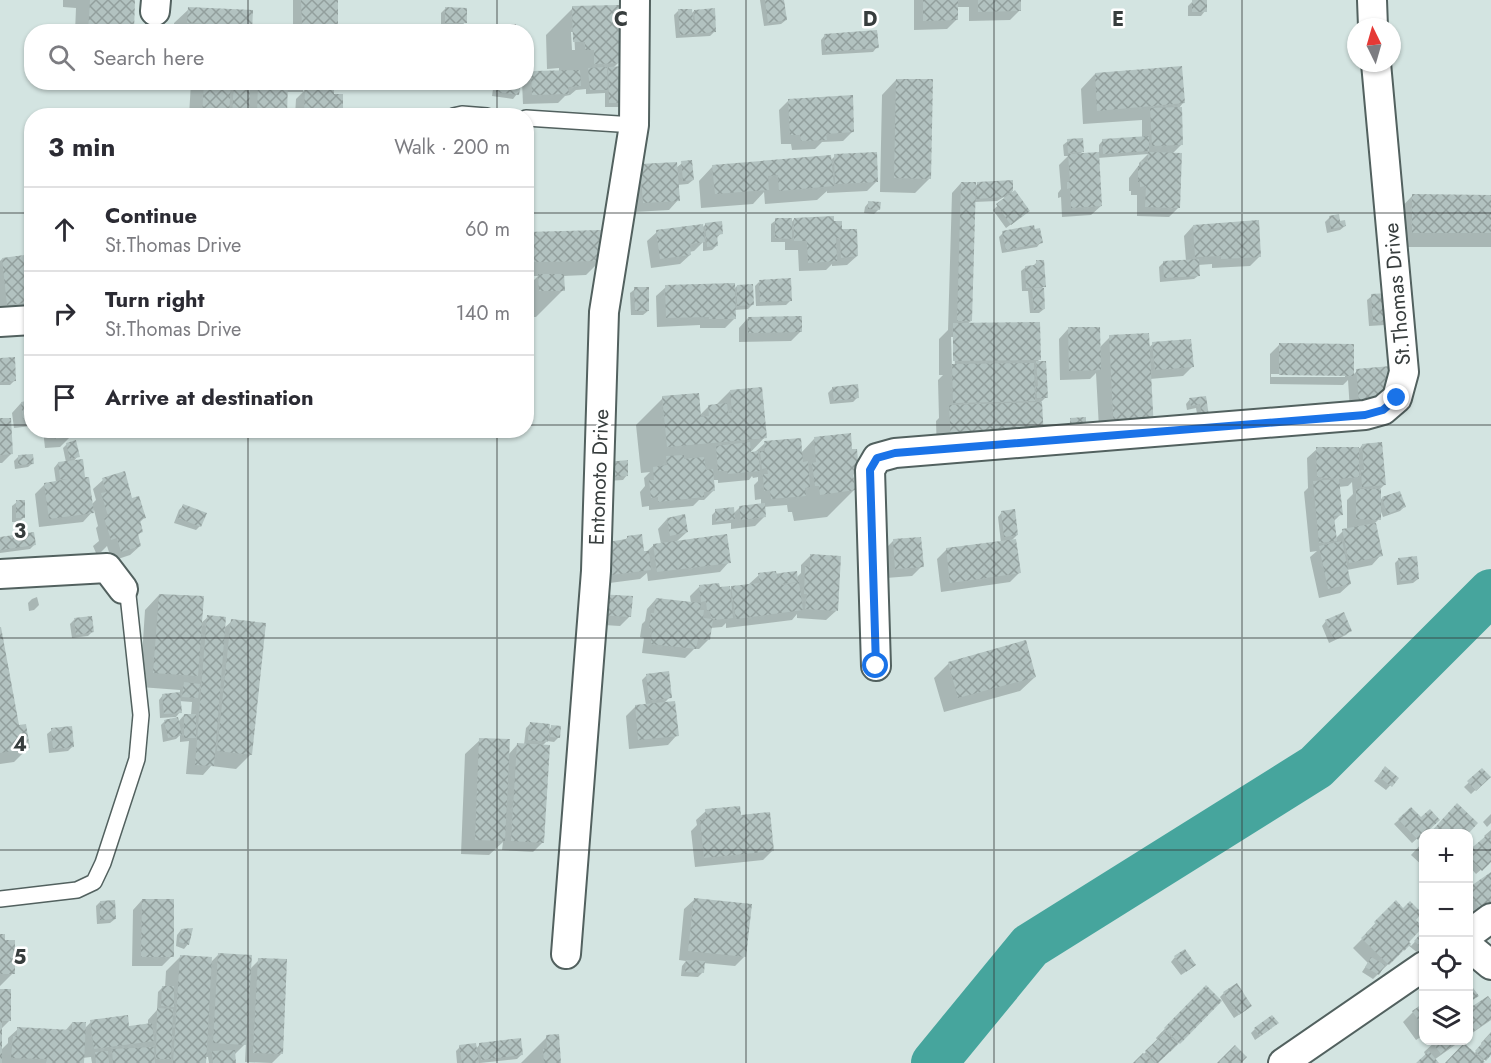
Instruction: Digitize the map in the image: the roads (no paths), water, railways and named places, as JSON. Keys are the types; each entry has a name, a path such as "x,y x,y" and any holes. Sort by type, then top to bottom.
{"street":[{"name":"Entomoto Drive","path":"566,954 596,571 604,312 634,125 635,0"},
{"path":"1372,0 1373,18"},
{"name":"St.Thomas Drive","path":"876,666 870,470 877,458 895,453 1365,415 1383,410 1397,398 1404,372 1377,72"},
{"path":"0,322 24,320"},
{"path":"0,574 107,568 123,589"},
{"path":"1473,931 1491,918"},
{"path":"1473,950 1491,965"},
{"path":"1283,1063 1419,969"}],"lane":[{"path":"534,119 634,125"},
{"path":"0,899 76,890 94,882 103,863 137,759 141,715 128,595 123,589"}],"waterway":[{"path":"934,1063 1030,946 1316,767 1491,592"}]}
